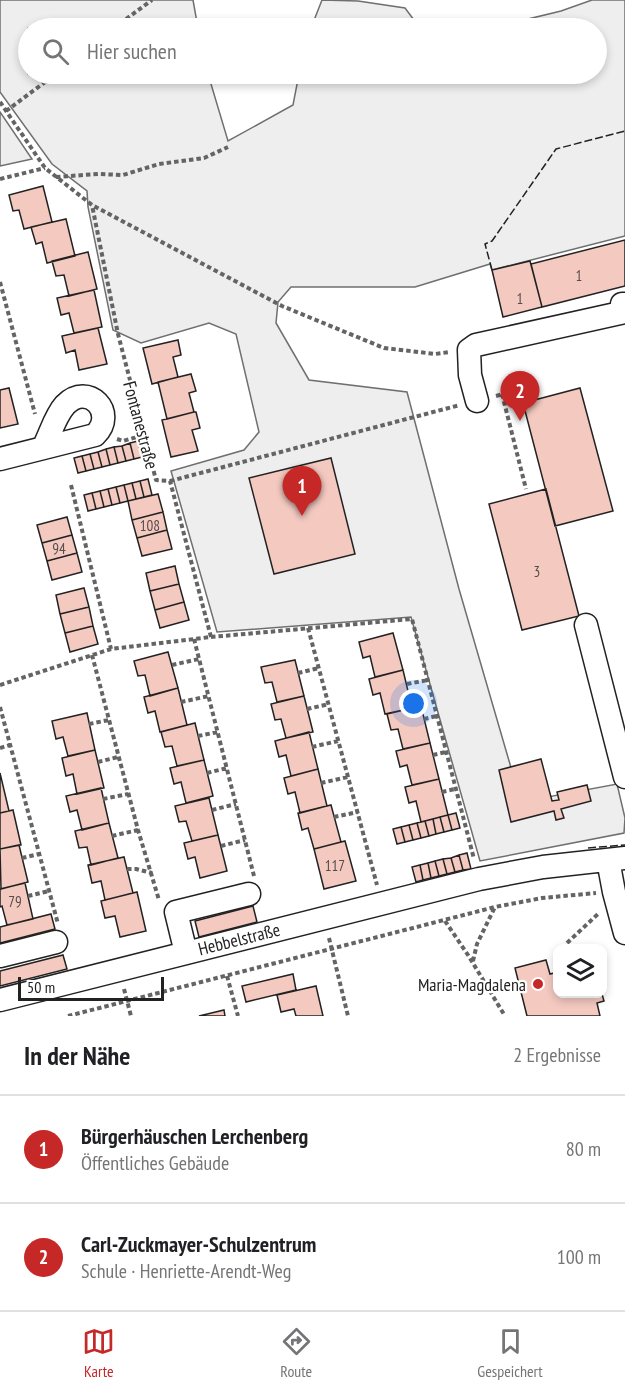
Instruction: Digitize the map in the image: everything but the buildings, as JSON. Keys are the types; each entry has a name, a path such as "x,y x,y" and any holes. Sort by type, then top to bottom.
{"street":[{"path":"477,400 470,375 469,350 476,345 625,312 624,304"},
{"path":"0,459 43,448"},
{"path":"586,625 625,777"},
{"path":"617,859 615,895 625,933"},
{"name":"Hebbelstraße","path":"0,1000 479,879 543,867 617,859"},
{"path":"186,953 176,912 252,888"},
{"path":"0,956 58,937"}],"path":[{"path":"128,18 152,0"},
{"path":"6,111 42,84"},
{"path":"0,102 45,168 92,205 282,306 384,348 435,354 469,350"},
{"path":"56,177 123,175 159,164 204,158 228,147"},
{"path":"0,179 45,168"},
{"name":"Fontanestraße","path":"92,205 118,334 156,480 170,482 212,637"},
{"path":"0,282 36,417"},
{"path":"170,482 532,386"},
{"path":"502,394 526,489"},
{"path":"71,485 111,649"},
{"path":"0,685 111,649 212,637 412,619 479,879"},
{"path":"308,628 380,893"},
{"path":"194,639 245,840 252,888"},
{"path":"92,655 128,794 163,915 176,912"},
{"path":"172,665 199,659"},
{"path":"298,673 319,668"},
{"path":"407,684 428,680"},
{"path":"181,702 208,696"},
{"path":"307,709 329,704"},
{"path":"0,708 49,891 58,937"},
{"path":"424,719 437,716"},
{"path":"89,724 109,720"},
{"path":"198,736 218,732"},
{"path":"312,747 339,741"},
{"path":"0,748 10,746"},
{"path":"433,756 446,752"},
{"path":"98,762 118,757"},
{"path":"207,773 227,768"},
{"path":"321,783 348,777"},
{"path":"442,792 456,789"},
{"path":"104,799 128,794"},
{"path":"212,810 236,804"},
{"path":"334,817 358,813"},
{"path":"112,836 138,830"},
{"path":"221,846 245,840"},
{"path":"22,858 39,854"},
{"path":"127,870 136,868 152,873"},
{"path":"28,896 49,891"},
{"path":"68,1016 495,907 542,898 615,895"},
{"path":"567,943 615,895"},
{"path":"473,962 477,944 495,907"},
{"path":"445,921 505,1016"},
{"path":"326,928 348,1016"},
{"path":"227,976 238,1016"},
{"path":"122,979 131,1016"}],"shaded area":[{"path":"0,0 193,0 196,18 18,18 18,84 211,84 228,141 293,105 297,84 607,84 607,18 532,18 592,0 625,0 625,236 492,270 490,264 415,287 291,287 278,302 276,323 309,380 407,392 459,589 521,802 617,784 625,818 624,833 480,861 411,617 217,632 171,471 244,450 259,432 236,334 209,323 141,343 113,330 88,207 87,191 52,164 0,92"},
{"path":"322,0 358,1 405,8 412,18 315,18"},
{"path":"0,112 32,159 0,166"}],"fence":[{"path":"492,270 485,244 492,241 556,149 625,131"},
{"path":"588,848 625,845"}],"place":[{"name":"Carl-Zuckmayer-Schulzentrum","path":"520,421"},
{"name":"Bürgerhäuschen Lerchenberg","path":"302,516"},
{"name":"Maria-Magdalena","path":"538,984"}]}
